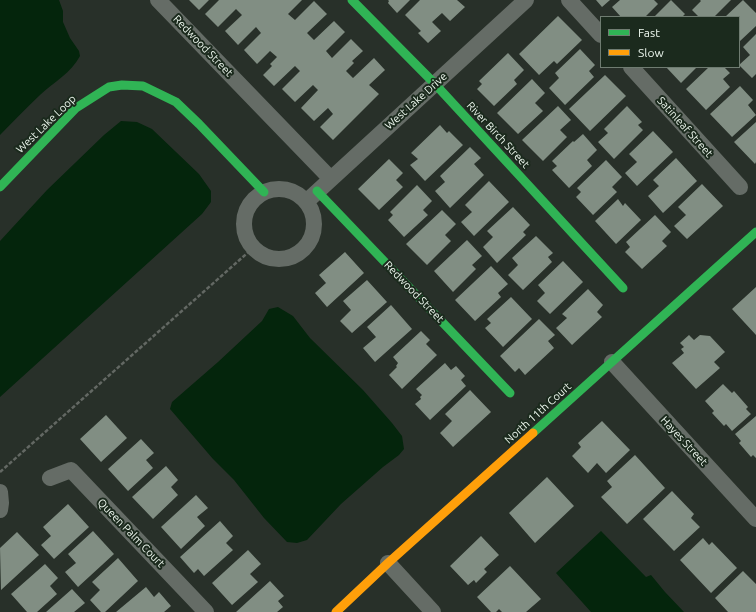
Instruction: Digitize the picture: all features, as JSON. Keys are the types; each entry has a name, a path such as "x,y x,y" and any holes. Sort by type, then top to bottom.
{"street":[{"name":"Redwood Street","path":"158,0 331,179"},
{"name":"River Birch Street","path":"352,0 435,84 623,288"},
{"name":"West Lake Drive","path":"312,197 526,0"},
{"path":"569,0 600,34"},
{"name":"Satinleaf Street","path":"632,68 740,187"},
{"name":"West Lake Loop","path":"0,187 76,108 109,87 122,85 143,86 176,102 264,192"},
{"path":"276,189 287,190 312,197 314,227 310,240 302,251 290,258 277,259 264,256 253,248 247,238 244,228 244,217 248,207 255,198 264,192 276,189"},
{"name":"Redwood Street","path":"312,197 510,393"},
{"name":"North 11th Court","path":"336,612 388,563 756,232"},
{"name":"Hayes Street","path":"612,362 756,519"},
{"name":"Queen Palm Court","path":"50,478 71,470 206,612"},
{"path":"0,492 0,510"},
{"path":"388,563 433,612"}],"path":[{"path":"0,472 253,248"}],"shaded area":[{"path":"0,0 59,0 63,11 63,22 70,38 79,51 80,56 67,72 40,95 0,135"},
{"path":"121,121 137,122 152,129 199,174 211,191 211,202 202,214 0,397 0,241 47,190 104,135"},
{"path":"278,307 293,316 310,338 363,390 402,436 404,449 399,455 341,504 307,540 297,543 287,542 264,518 234,480 213,459 170,409 172,402 262,321 269,309"},
{"path":"601,531 646,577 651,575 684,612 591,612 556,573"}],"building":[{"path":"189,0 209,0 199,10"},
{"path":"219,0 302,0 288,14 295,20 314,1 327,14 307,33 314,40 334,21 345,32 326,51 332,58 351,39 363,51 352,61 354,63 346,71 353,78 374,58 385,70 369,85 379,94 333,140 320,127 333,114 328,108 314,121 301,108 318,90 313,85 295,102 282,89 300,71 295,66 274,86 263,75 272,66 270,64 277,57 270,51 257,64 244,50 261,33 256,27 238,45 225,31 242,15 236,9 218,27 205,14"},
{"path":"388,0 410,0 397,13 388,3"},
{"path":"420,0 457,0 465,7 450,21 442,13 432,22 441,31 428,43 418,33 421,31 405,15"},
{"path":"596,0 610,0 602,7"},
{"path":"620,0 654,0 658,4 646,16 620,16 612,7"},
{"path":"671,0 685,14 683,16 655,16"},
{"path":"700,0 731,0 715,16 698,16 692,10 701,1"},
{"path":"743,0 756,13 756,26 740,41 740,16 726,16"},
{"path":"558,16 582,40 557,64 554,61 539,75 519,54"},
{"path":"756,34 756,74 752,78 740,66 740,64 750,55 743,47"},
{"path":"580,49 595,65 589,71 594,77 565,105 549,88 559,78 555,73"},
{"path":"508,53 524,70 514,80 517,84 494,106 477,89 482,84 479,81"},
{"path":"667,68 696,68 681,83"},
{"path":"708,68 725,68 730,73 723,79 730,87 706,110 686,89"},
{"path":"605,75 626,96 590,131 569,109"},
{"path":"532,79 545,93 535,103 543,111 518,134 497,113"},
{"path":"740,86 753,100 748,105 756,115 732,137 710,114"},
{"path":"558,106 571,120 560,130 567,137 543,161 522,140"},
{"path":"627,106 642,122 638,125 643,130 614,159 598,142 608,133 604,129"},
{"path":"756,122 756,162 755,164 734,142"},
{"path":"440,125 447,133 449,131 463,145 425,181 410,165 418,159 411,153"},
{"path":"653,131 673,152 637,186 625,173 637,162 629,154"},
{"path":"583,134 597,150 587,160 592,166 569,188 552,170 557,166 552,161 573,141 574,142"},
{"path":"470,147 481,158 474,164 484,175 450,208 435,191 445,182 440,176"},
{"path":"676,158 697,181 663,213 648,196 659,186 653,180"},
{"path":"389,159 403,173 396,180 403,187 379,210 358,189"},
{"path":"606,160 622,177 612,187 617,192 593,215 576,197 581,192 577,188"},
{"path":"489,181 509,202 474,236 461,222 472,212 465,205"},
{"path":"702,184 723,206 687,239 674,226 686,215 678,207"},
{"path":"417,185 432,201 423,210 428,215 404,237 388,220 393,215 390,212"},
{"path":"618,199 623,206 625,203 641,220 616,244 595,221"},
{"path":"513,207 530,225 523,232 526,235 497,263 483,247 493,237 487,231"},
{"path":"442,210 456,224 445,235 451,241 427,265 406,244"},
{"path":"655,215 671,232 662,241 667,246 642,269 625,252 630,247 626,242"},
{"path":"536,236 553,253 548,257 552,262 523,290 508,275 518,265 512,258"},
{"path":"467,240 482,256 472,265 476,269 453,292 434,271"},
{"path":"345,252 364,273 327,307 315,293 326,283 319,275"},
{"path":"563,261 583,282 550,314 537,301 545,293 538,285"},
{"path":"491,266 508,284 498,293 501,297 475,321 455,300"},
{"path":"367,280 387,302 352,333 340,321 351,310 343,301"},
{"path":"756,287 756,335 732,309"},
{"path":"588,289 603,305 597,312 602,317 572,345 556,328 567,318 562,314"},
{"path":"511,297 532,319 503,347 485,328 491,323 487,319"},
{"path":"391,305 412,329 375,362 363,348 376,337 367,327"},
{"path":"539,319 555,335 548,341 554,348 525,375 519,368 515,372 500,356"},
{"path":"421,331 430,340 426,344 437,355 402,389 389,375 397,367 396,366 398,363 393,357"},
{"path":"689,335 694,340 700,335 710,336 725,352 714,362 720,368 696,389 672,363 684,353 681,349 684,347 680,343"},
{"path":"445,363 451,370 456,366 465,376 461,380 466,386 430,420 415,404 421,399 420,397 422,395 416,389"},
{"path":"723,384 732,393 734,391 748,407 746,409 751,414 732,431 726,424 724,426 712,413 714,411 705,401"},
{"path":"470,390 491,412 453,447 440,433 452,421 445,414"},
{"path":"106,415 127,438 101,462 80,439"},
{"path":"756,416 756,458 753,455 751,457 739,443 741,441 735,434"},
{"path":"602,421 630,450 606,473 597,463 588,473 572,456 581,447 578,443"},
{"path":"141,439 154,453 146,460 153,468 128,491 108,469"},
{"path":"635,455 665,488 627,524 601,497 612,487 607,481"},
{"path":"166,466 178,480 171,487 178,495 153,519 132,497"},
{"path":"547,477 574,506 535,543 509,513"},
{"path":"672,491 694,514 691,518 700,527 674,551 643,519"},
{"path":"196,495 208,508 197,517 205,526 181,549 161,527"},
{"path":"68,504 89,527 54,559 41,545 51,536 43,527"},
{"path":"220,521 233,536 226,543 233,550 204,576 198,569 194,573 180,557"},
{"path":"93,531 114,554 78,587 65,572 76,563 68,554"},
{"path":"17,532 39,555 1,590 0,548"},
{"path":"481,536 499,555 484,569 487,572 476,583 474,580 468,585 450,566"},
{"path":"703,538 709,545 712,542 737,568 711,593 680,560"},
{"path":"248,550 261,564 250,574 258,582 232,605 212,583"},
{"path":"118,558 138,581 105,612 101,612 90,600 100,590 92,582"},
{"path":"45,564 58,578 50,586 57,594 37,612 27,612 11,594"},
{"path":"510,566 541,599 526,612 502,612 499,609 496,612 491,612 477,597"},
{"path":"743,571 756,584 756,612 728,612 715,598"},
{"path":"270,581 284,596 278,601 283,607 277,612 236,612"},
{"path":"146,587 154,597 159,592 171,606 164,612 116,612"},
{"path":"72,589 85,603 74,612 46,612"}],"traffic: fast":[{"path":"352,0 435,84 623,288"},
{"path":"0,187 76,108 109,87 122,85 143,86 176,102 264,192"},
{"path":"317,191 510,393"},
{"path":"533,433 756,232"}],"traffic: slow":[{"path":"336,612 388,563 533,433"}]}
